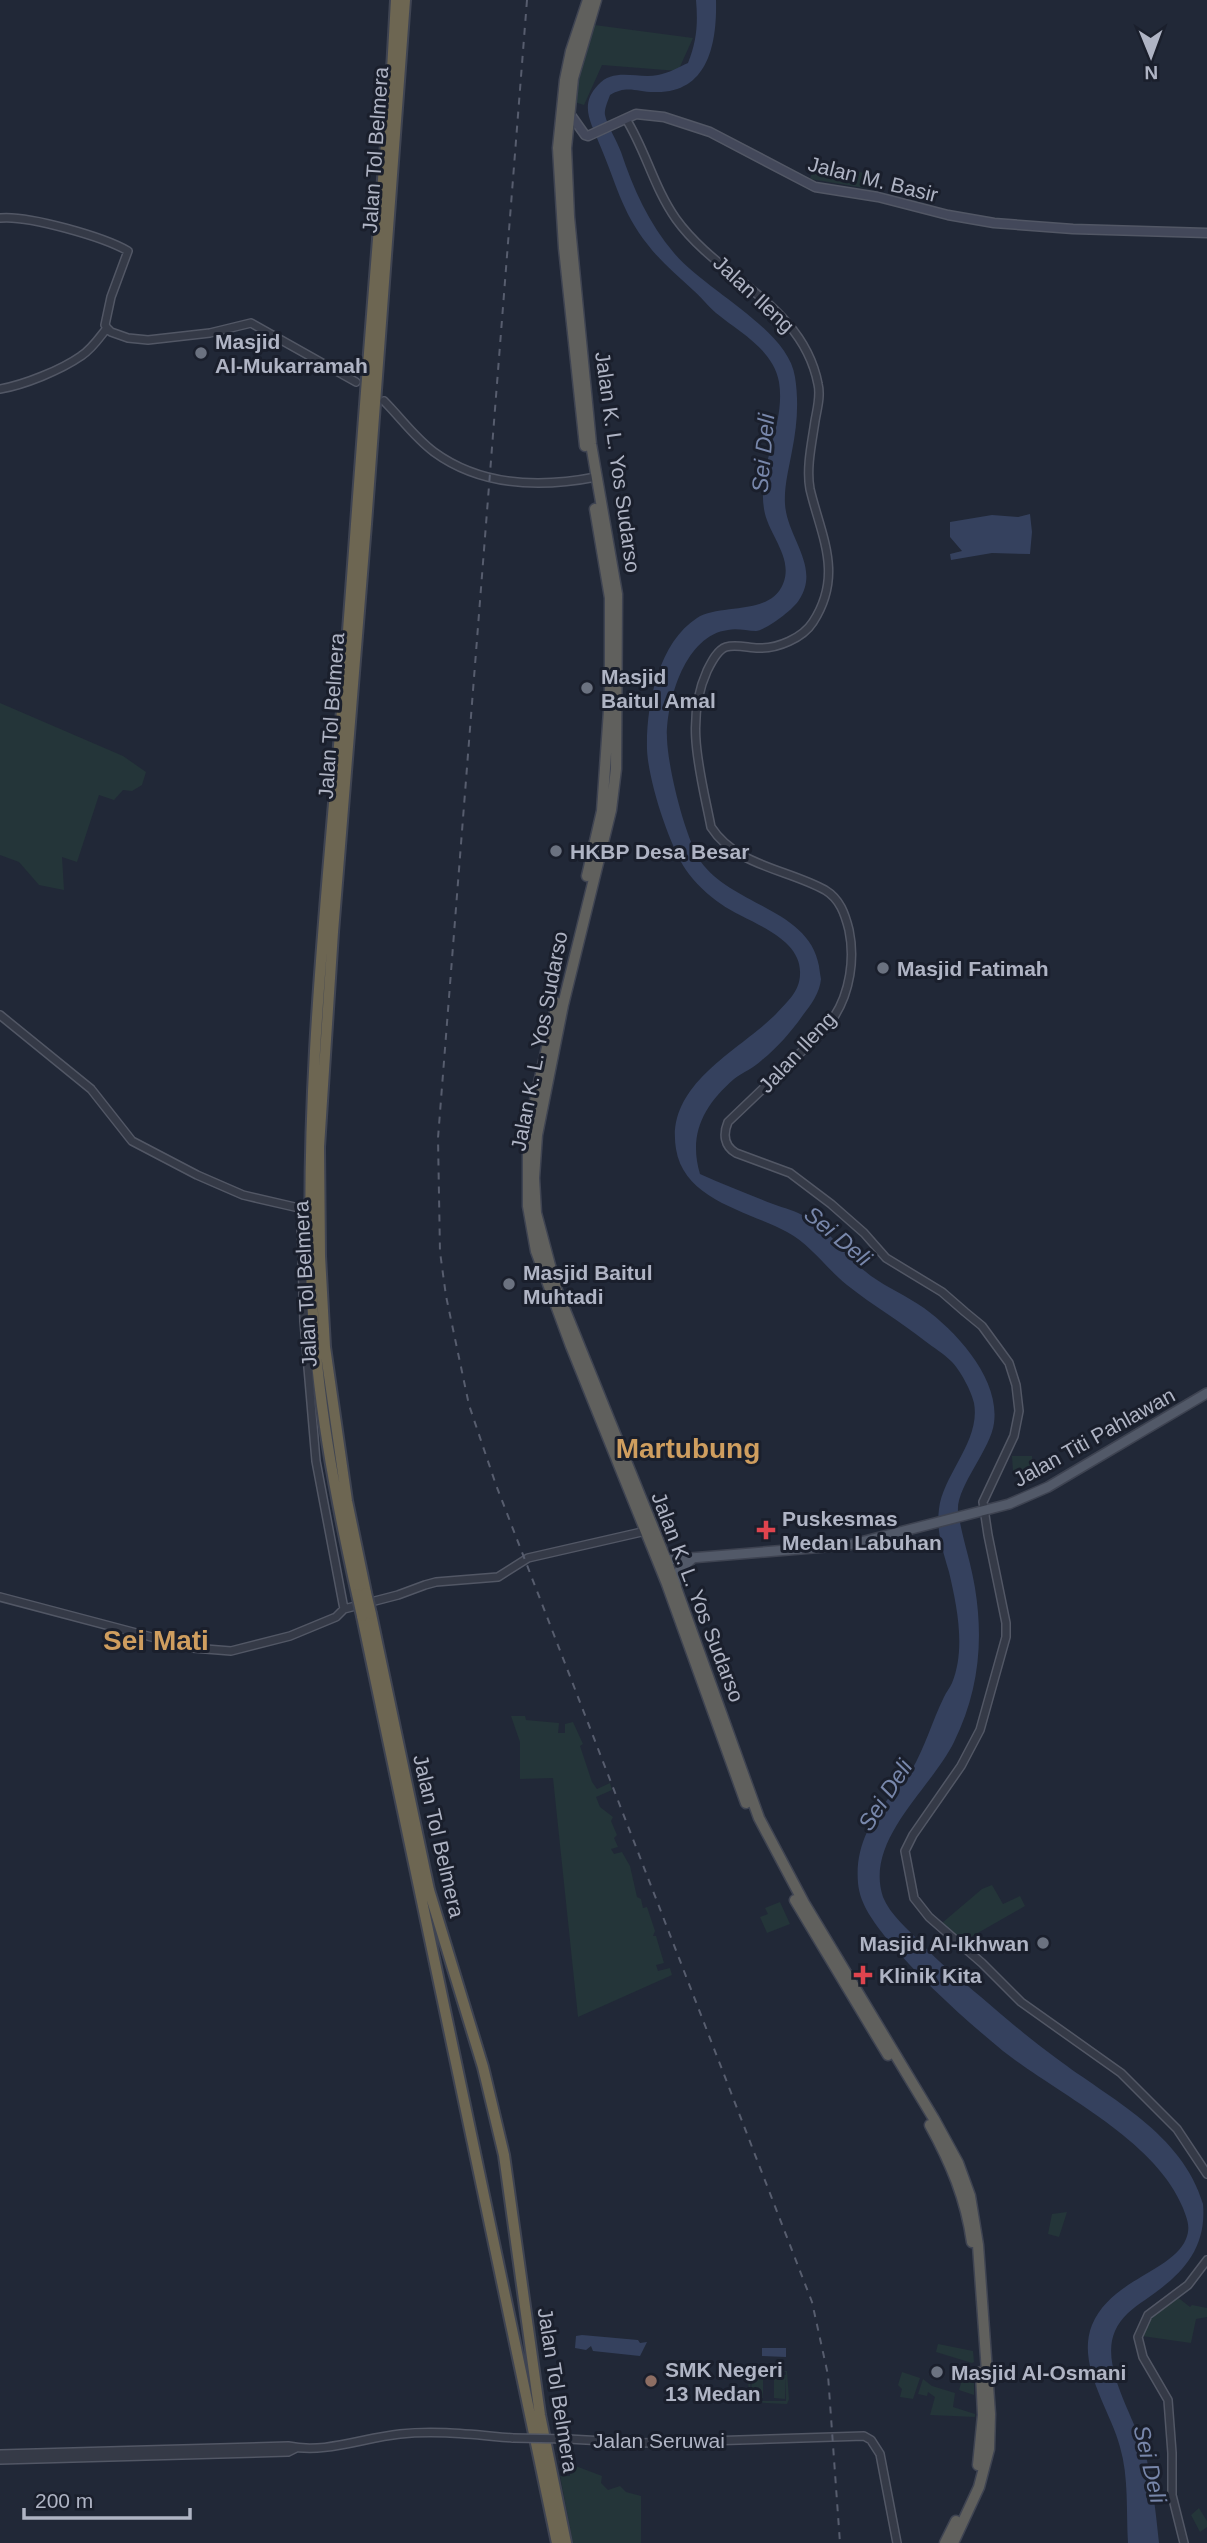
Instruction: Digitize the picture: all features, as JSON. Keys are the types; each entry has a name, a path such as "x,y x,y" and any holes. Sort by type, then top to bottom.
{"highway":[{"name":"Jalan Tol Belmera","path":"396,0 324,929 310,1146 312,1297 321,1402 335,1489 429,1890 483,2067 504,2155 540,2415 566,2543"},
{"name":"Jalan Tol Belmera","path":"361,1594 325,1346 320,1270 319,1147 333,932 405,0"},
{"name":"Jalan K. L. Yos Sudarso","path":"588,0 571,51 565,111 566,148 569,217 593,477 610,598 610,724 600,821 550,1031 530,1131 528,1206 544,1263 662,1560 768,1851 928,2122 951,2165 967,2213 975,2272 983,2415 982,2442 974,2481 945,2543"},
{"name":"Jalan K. L. Yos Sudarso","path":"565,111 576,62 596,0"},
{"name":"Jalan K. L. Yos Sudarso","path":"634,1493 646,1531 676,1586 749,1803 804,1903 934,2119 958,2163 970,2196 978,2245 990,2414 989,2449 979,2487 953,2543"},
{"name":"Jalan Tol Belmera","path":"366,1615 557,2543"}],"main road":[{"name":"Jalan M. Basir","path":"565,111 585,135 636,114 681,121 714,134 808,185 878,197 966,219 1062,229 1207,233"},
{"name":"Jalan Titi Pahlawan","path":"662,1560 849,1545 1031,1497 1207,1393"},
{"path":"676,1586 679,1571 694,1557"}],"street":[{"name":"Jalan Ileng","path":"625,120 662,197 676,219 707,251 798,333 819,386 809,477 828,552 829,573 820,606 807,629 778,646 760,649 724,647 705,676 695,716 695,737 711,827 718,838 746,858 813,884 834,896 840,903 847,922 851,939 851,961 847,990 834,1018 728,1122 726,1141 730,1150 736,1153 790,1173 864,1233 886,1258 942,1292 982,1326 1000,1348 1009,1363 1016,1385 1019,1411 1014,1436 983,1502 984,1510"},
{"path":"0,218 13,217 64,229 128,251 111,297 105,325 111,332 128,338 148,340 210,333 251,323 356,382"},
{"path":"0,389 75,360 88,351 107,328"},
{"path":"384,401 407,428 434,452 458,467 483,477 519,484 593,477"},
{"path":"0,1015 91,1089 132,1141 218,1185 255,1200 299,1208 302,1212 304,1321 316,1461 344,1609"},
{"path":"984,1510 1001,1594 1006,1637 979,1730 961,1766 913,1835 905,1851 915,1898 929,1917 982,1963 1021,2002 1121,2073 1177,2129 1207,2174"},
{"path":"0,1597 193,1648 231,1651 290,1636 336,1616 344,1609 436,1582 498,1577 528,1558 646,1531"},
{"path":"1184,2543 1172,2495 1168,2400 1143,2357 1138,2337 1148,2315 1188,2285 1207,2260"},
{"name":"Jalan Seruwai","path":"0,2457 288,2452 297,2448 326,2447 398,2434 441,2432 641,2443 864,2436 872,2440 880,2454 897,2543"}],"shaded area":[{"path":"587,24 693,38 678,71 602,65 584,105 571,101"},
{"path":"815,162 868,174 865,188 810,179"},
{"path":"0,703 123,756 146,772 142,785 132,791 123,790 114,800 99,795 77,862 62,857 64,890 39,885 19,862 0,855"},
{"path":"1012,1456 1032,1456 1032,1472 1017,1476 1013,1472"},
{"path":"511,1716 559,1723 558,1733 565,1733 565,1724 573,1722 583,1744 580,1746 592,1782 597,1789 610,1783 612,1790 596,1797 600,1807 613,1817 611,1821 617,1835 614,1838 618,1847 611,1849 614,1854 622,1852 630,1866 637,1897 641,1899 643,1908 647,1907 655,1931 653,1936 656,1936 664,1963 656,1965 658,1971 670,1968 672,1975 578,2017 553,1778 520,1779 520,1742"},
{"path":"992,1885 1003,1904 1020,1896 1025,1906 962,1942 942,1923 982,1889"},
{"path":"780,1902 790,1924 767,1933 760,1917 768,1914 765,1908"},
{"path":"1067,2212 1059,2237 1048,2234 1052,2214"},
{"path":"1176,2296 1190,2307 1192,2305 1207,2308 1207,2317 1196,2319 1191,2343 1142,2336 1151,2315"},
{"path":"938,2344 973,2351 974,2362 936,2352"},
{"path":"754,2369 787,2371 787,2404 749,2402 748,2374","holes":["752,2371 786,2372 786,2401 751,2401"]},
{"path":"965,2369 974,2374 974,2395 959,2390"},
{"path":"902,2372 920,2378 913,2399 900,2397 902,2389 898,2385"},
{"path":"752,2375 763,2375 763,2398 751,2398"},
{"path":"774,2375 786,2375 785,2399 774,2398"},
{"path":"923,2379 932,2386 955,2393 953,2407 975,2414 975,2417 930,2415 935,2397 928,2392 927,2396 918,2394"},
{"path":"570,2466 602,2476 601,2483 608,2490 620,2486 626,2492 641,2496 641,2543 573,2543 560,2476 570,2476"},
{"path":"1199,2508 1207,2521 1207,2527 1200,2532 1191,2515"}],"water":[{"path":"696,0 716,0 715,32 706,62 699,74 688,84 675,90 650,92 628,89 616,92 610,95 605,115 636,192 665,242 705,282 762,327 789,359 795,377 797,414 785,504 791,529 805,564 806,576 805,588 799,600 779,619 756,631 731,629 713,635 700,644 681,672 675,690 668,724 668,752 683,820 701,862 715,877 732,889 786,920 801,932 812,947 821,979 812,1003 784,1039 759,1063 734,1079 714,1099 701,1121 696,1146 697,1160 700,1174 798,1213 815,1223 871,1276 937,1318 974,1358 990,1390 994,1406 992,1433 962,1491 958,1511 978,1608 979,1648 974,1686 962,1724 944,1760 891,1835 883,1855 880,1876 883,1897 900,1922 936,1958 999,2013 1121,2103 1161,2137 1179,2157 1193,2179 1203,2204 1201,2235 1196,2249 1180,2271 1124,2317 1115,2331 1111,2345 1115,2377 1146,2456 1159,2543 1128,2543 1123,2459 1091,2371 1088,2340 1092,2325 1101,2309 1113,2297 1179,2250 1188,2231 1183,2208 1170,2183 1129,2140 1003,2051 928,1983 877,1926 859,1891 859,1858 866,1836 883,1805 916,1762 956,1670 959,1656 957,1613 938,1517 947,1483 972,1431 975,1417 973,1398 968,1386 948,1358 847,1285 803,1243 787,1232 704,1192 691,1181 681,1166 676,1149 676,1126 682,1106 693,1088 708,1071 776,1014 795,991 800,974 798,961 782,940 716,901 686,870 666,829 648,762 647,732 652,695 664,659 673,643 697,618 767,601 777,594 786,574 783,555 766,519 763,493 764,477 779,414 779,382 776,370 762,351 713,311 648,245 631,220 620,196 588,114 592,92 611,76 658,75 688,63 696,32"},
{"path":"1030,514 1030,554 992,553 951,560 950,554 962,551 950,537 950,522 992,515 1018,517"},
{"path":"576,2336 647,2342 640,2356 593,2351 591,2346 586,2350 575,2348"},
{"path":"762,2348 786,2348 786,2357 762,2356"}],"railway":[{"path":"527,0 438,1138 440,1252 446,1296 469,1405 496,1485 812,2302 828,2375 840,2543"}],"place":[{"name":"Masjid Al-Mukarramah","path":"201,353"},
{"name":"Masjid Baitul Amal","path":"587,688"},
{"name":"HKBP Desa Besar","path":"556,851"},
{"name":"Masjid Fatimah","path":"883,968"},
{"name":"Masjid Baitul Muhtadi","path":"509,1284"},
{"name":"Puskesmas Medan Labuhan","path":"766,1530"},
{"name":"Masjid Al-Ikhwan","path":"1043,1943"},
{"name":"Klinik Kita","path":"863,1975"},
{"name":"Masjid Al-Osmani","path":"937,2372"},
{"name":"SMK Negeri 13 Medan","path":"651,2381"}],"district":[{"name":"Martubung","path":"688,1448"},
{"name":"Sei Mati","path":"156,1640"}],"water label":[{"name":"Sei Deli","path":"763,453"},
{"name":"Sei Deli","path":"838,1236"},
{"name":"Sei Deli","path":"885,1795"},
{"name":"Sei Deli","path":"1150,2464"}]}
